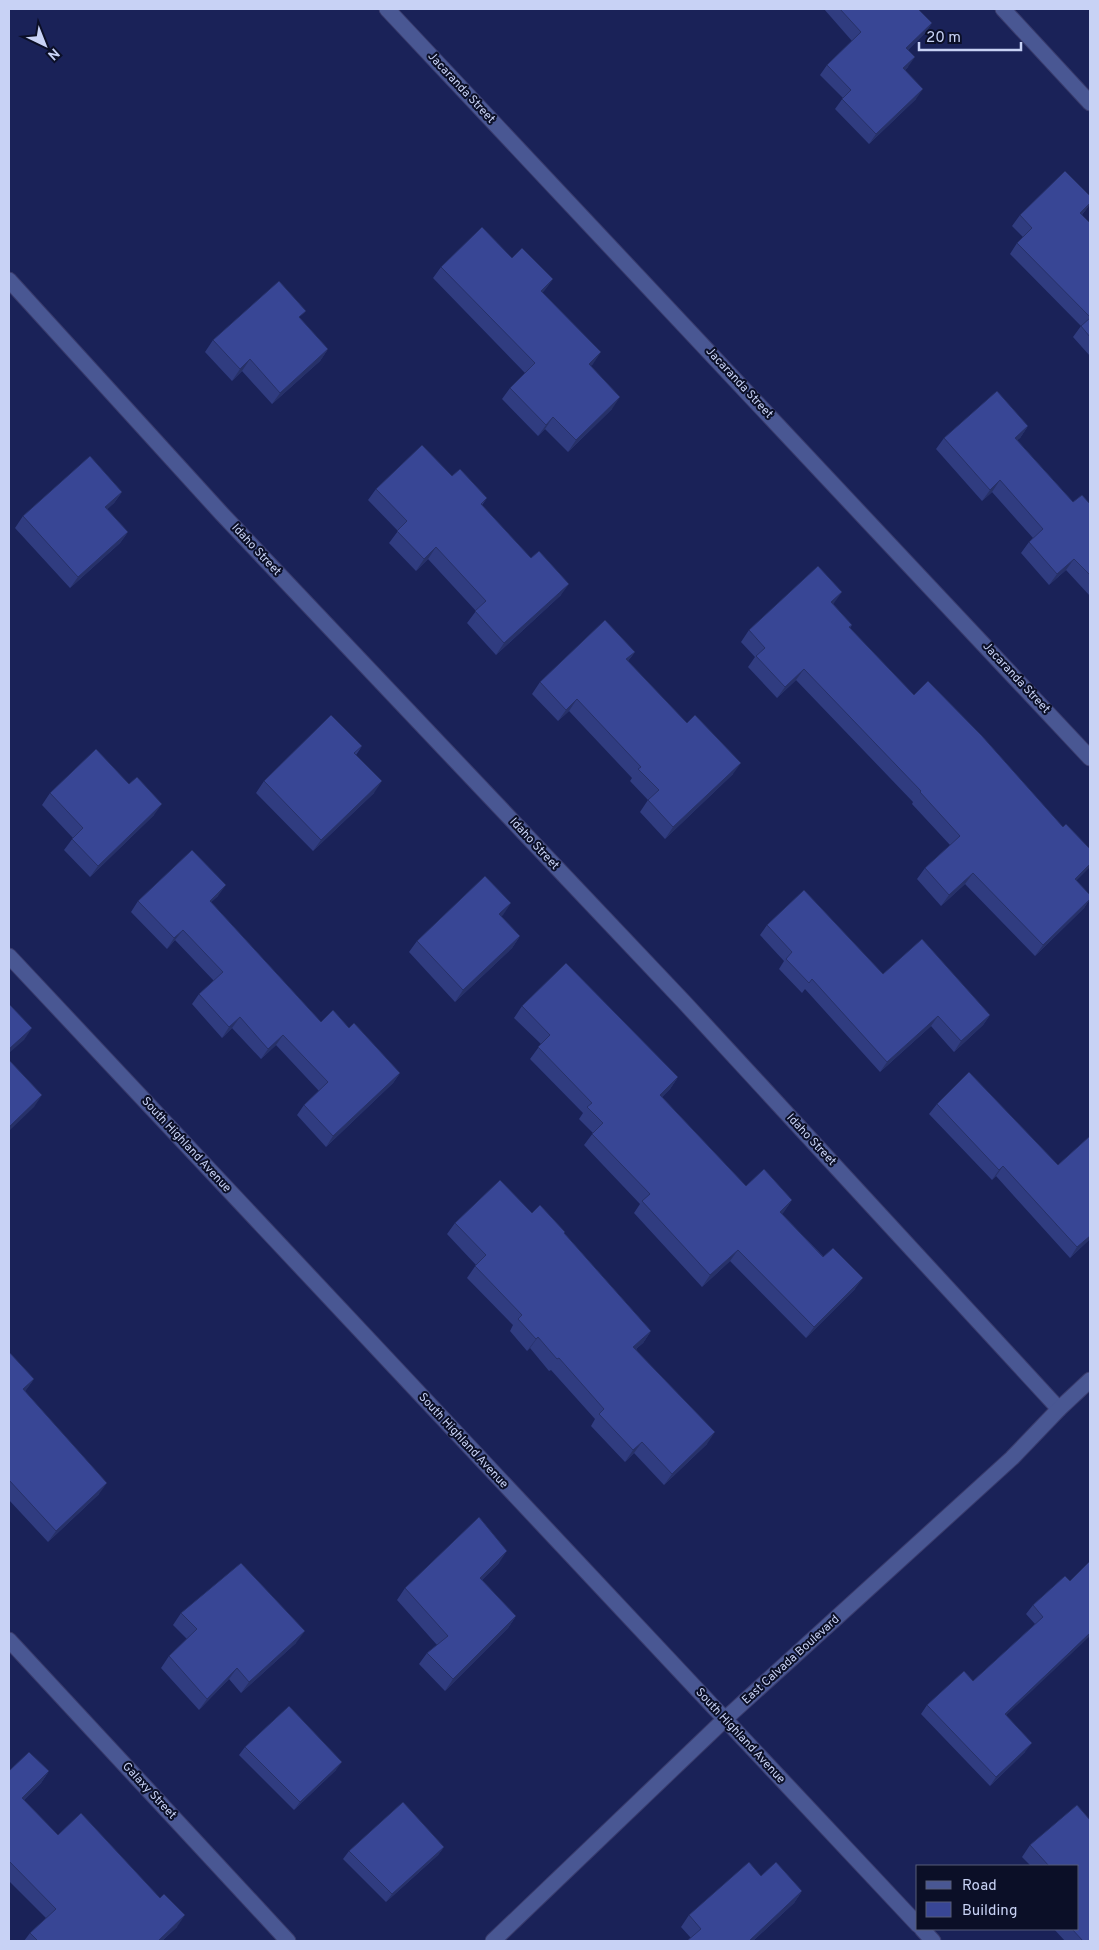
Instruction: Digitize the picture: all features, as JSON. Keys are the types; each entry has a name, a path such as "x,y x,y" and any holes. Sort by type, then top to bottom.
{"street":[{"name":"Jacaranda Street","path":"387,9 1090,758"},
{"path":"1003,9 1090,103"},
{"name":"Idaho Street","path":"9,280 216,507 677,995 1059,1409"},
{"name":"South Highland Avenue","path":"9,956 916,1923"},
{"name":"East Calvada Boulevard","path":"493,1941 724,1720 1012,1458 1090,1380"},
{"name":"Galaxy Street","path":"9,1640 288,1941"},
{"path":"923,1930 934,1941"}],"building":[{"path":"840,9 918,9 932,23 906,48 915,57 903,68 923,89 876,134 842,99 851,90 827,65 861,32"},
{"path":"1065,171 1090,196 1090,203 1080,213 1090,223 1090,317 1017,243 1032,228 1020,215"},
{"path":"482,227 512,258 522,248 553,279 541,291 601,352 589,364 620,397 576,440 553,417 546,425 510,388 535,363 441,267"},
{"path":"279,281 306,311 299,317 328,349 280,393 250,359 240,369 213,340"},
{"path":"1090,318 1090,337 1081,326"},
{"path":"997,391 1028,426 1015,438 1073,502 1082,495 1090,504 1090,575 1074,559 1057,574 1029,542 1043,529 1000,480 990,490 944,438"},
{"path":"422,445 452,476 460,469 487,498 481,504 531,558 539,551 569,584 504,643 475,611 486,601 436,547 424,559 397,531 407,521 376,489"},
{"path":"90,456 122,492 105,507 128,532 78,577 23,516"},
{"path":"818,566 842,592 831,602 852,625 849,627 914,695 928,681 982,736 1063,827 1066,824 1090,849 1090,864 1075,879 1090,895 1090,899 1043,945 973,873 949,895 925,868 960,836 921,791 804,669 785,687 756,656 765,648 749,630"},
{"path":"605,620 635,652 626,659 687,723 695,715 741,763 673,827 648,800 659,790 638,769 641,767 577,699 566,710 540,682"},
{"path":"331,715 362,746 354,753 382,781 321,840 264,781"},
{"path":"96,749 129,784 137,777 162,804 98,866 72,839 83,828 50,793"},
{"path":"192,850 226,885 210,901 321,1022 333,1010 349,1028 354,1023 400,1073 333,1136 304,1105 328,1082 283,1035 268,1049 240,1017 229,1027 199,994 223,972 183,930 174,938 138,901"},
{"path":"485,876 511,903 499,914 520,936 463,990 417,941"},
{"path":"804,890 883,974 922,939 990,1015 961,1041 938,1016 887,1062 812,979 809,983 786,959 792,952 767,925"},
{"path":"566,963 678,1077 660,1095 746,1186 764,1169 792,1200 780,1212 823,1257 833,1248 863,1278 814,1327 738,1250 710,1275 642,1201 650,1194 592,1134 603,1123 587,1107 592,1103 538,1047 550,1035 522,1006"},
{"path":"9,1004 32,1028 9,1049"},
{"path":"9,1060 42,1095 9,1127"},
{"path":"969,1072 1058,1165 1090,1136 1090,1236 1077,1247 1003,1166 999,1170 937,1104"},
{"path":"500,1180 532,1213 540,1205 651,1331 633,1347 715,1432 672,1474 642,1442 633,1450 599,1414 604,1409 559,1358 557,1359 538,1337 536,1339 518,1319 522,1315 475,1266 486,1255 455,1223"},
{"path":"9,1352 34,1379 23,1389 107,1483 56,1531 9,1480"},
{"path":"479,1517 507,1551 480,1578 516,1616 453,1679 427,1653 448,1636 405,1588"},
{"path":"1090,1561 1090,1633 1005,1714 1032,1743 996,1777 927,1705 964,1671 973,1681 1043,1617 1033,1605 1065,1576 1070,1581"},
{"path":"241,1563 305,1631 249,1682 237,1668 207,1699 169,1656 197,1629 181,1613"},
{"path":"289,1706 342,1762 300,1802 245,1747"},
{"path":"29,1752 49,1771 22,1798 58,1835 81,1813 160,1898 164,1894 185,1915 158,1941 38,1941 30,1933 56,1909 9,1861 9,1771"},
{"path":"403,1802 444,1847 392,1894 349,1851"},
{"path":"1077,1805 1090,1820 1090,1941 1083,1941 1073,1930 1079,1930 1079,1865 1048,1865 1030,1845"},
{"path":"749,1862 761,1876 776,1862 802,1891 749,1941 687,1941 701,1929 689,1915"}]}
